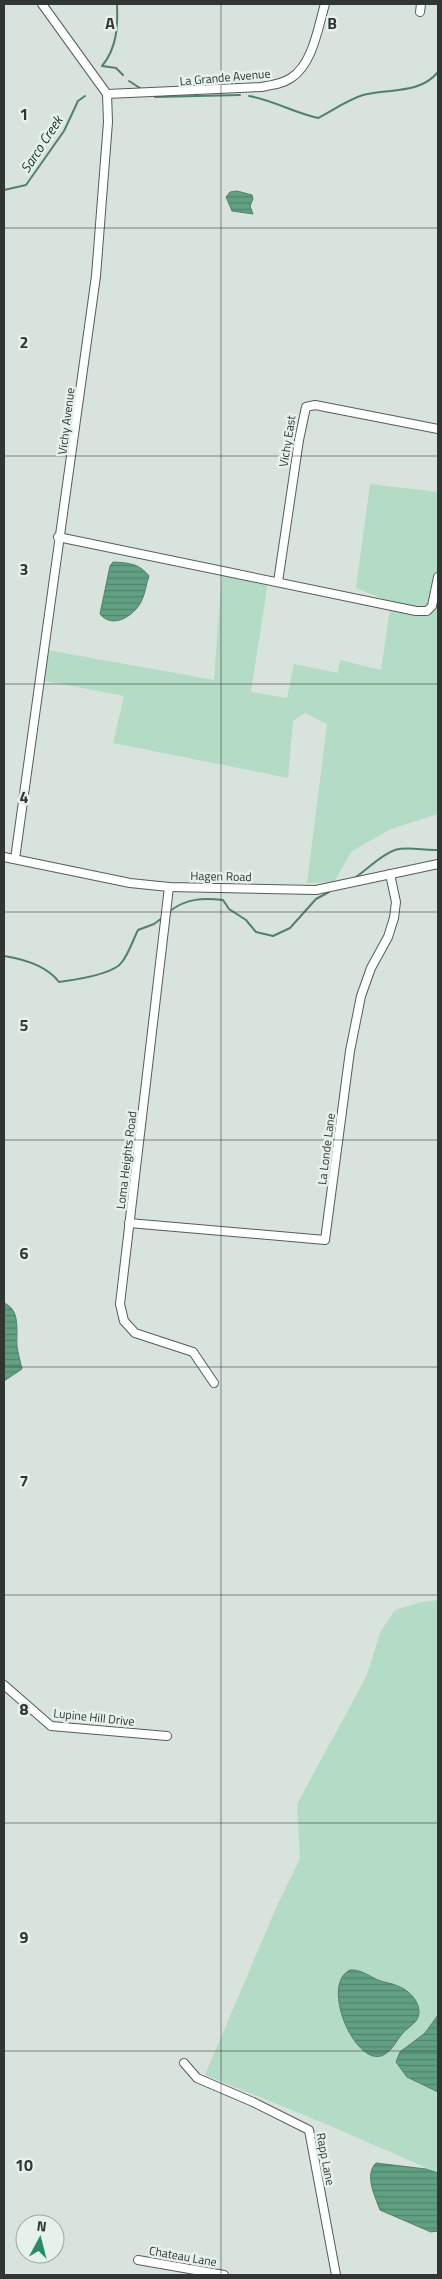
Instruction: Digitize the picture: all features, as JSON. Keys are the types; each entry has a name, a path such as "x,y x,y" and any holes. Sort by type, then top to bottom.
{"street":[{"path":"42,4 107,94"},
{"name":"La Grande Avenue","path":"107,94 261,87 281,83 295,75 309,55 325,4"},
{"name":"Vichy Avenue","path":"15,859 58,537 69,482 96,276 108,122 107,94"},
{"name":"Vichy East","path":"278,582 299,440 306,408 314,405 438,429"},
{"path":"58,537 416,611 428,611 432,606 438,577"},
{"name":"Hagen Road","path":"4,857 130,883 169,887 316,890 438,864"},
{"name":"La Londe Lane","path":"129,1223 324,1240 350,1051 361,996 371,968 388,937 394,918 396,902 390,874"},
{"name":"Loma Heights Road","path":"169,887 120,1304 124,1321 136,1333 193,1352 214,1383"},
{"name":"Lupine Hill Drive","path":"4,1685 51,1726 167,1736"},
{"name":"Rapp Lane","path":"184,2063 197,2078 253,2102 309,2130 336,2275"},
{"name":"Chateau Lane","path":"138,2260 224,2275"}],"shaded area":[{"path":"237,191 252,195 253,199 250,206 253,214 232,211 226,197 230,192"},
{"path":"370,484 438,492 438,814 391,829 352,851 334,882 307,883 327,724 305,713 293,721 288,778 113,743 124,696 41,680 47,650 214,680 222,573 268,581 251,692 287,698 294,664 338,673 340,660 381,670 391,602 356,588"},
{"path":"113,562 137,566 149,576 144,596 133,612 122,619 110,621 100,614 110,566"},
{"path":"4,1303 9,1306 15,1316 17,1346 22,1369 4,1381"},
{"path":"438,1600 438,2173 326,2124 205,2075 276,1908 300,1859 297,1804 366,1677 381,1631 395,1610 421,1602"},
{"path":"350,1970 361,1972 405,1989 418,2006 419,2011 416,2021 404,2032 390,2050 381,2056 371,2055 361,2048 351,2036 344,2021 338,1990 342,1978"},
{"path":"438,2015 438,2092 407,2077 396,2062 400,2052 425,2033"},
{"path":"376,2163 426,2169 438,2173 438,2231 431,2232 380,2210 373,2192 371,2179 371,2173"}],"waterway":[{"name":"Sarco Creek","path":"117,4 116,36 111,52 102,66 116,68 123,75"},
{"path":"249,96 267,100 318,118 363,95 413,88 430,79 438,72"},
{"path":"129,81 143,90"},
{"path":"155,97 240,95"},
{"name":"Sarco Creek","path":"4,190 26,185 64,131 78,101 85,96"},
{"path":"353,879 389,852 406,848 438,850"},
{"path":"170,911 189,901 223,900 229,909 246,920 256,932 273,936 290,928 316,899 329,892"},
{"path":"4,956 34,964 54,976 59,982 93,976 118,966 127,955 138,930 154,924 162,918"}]}
